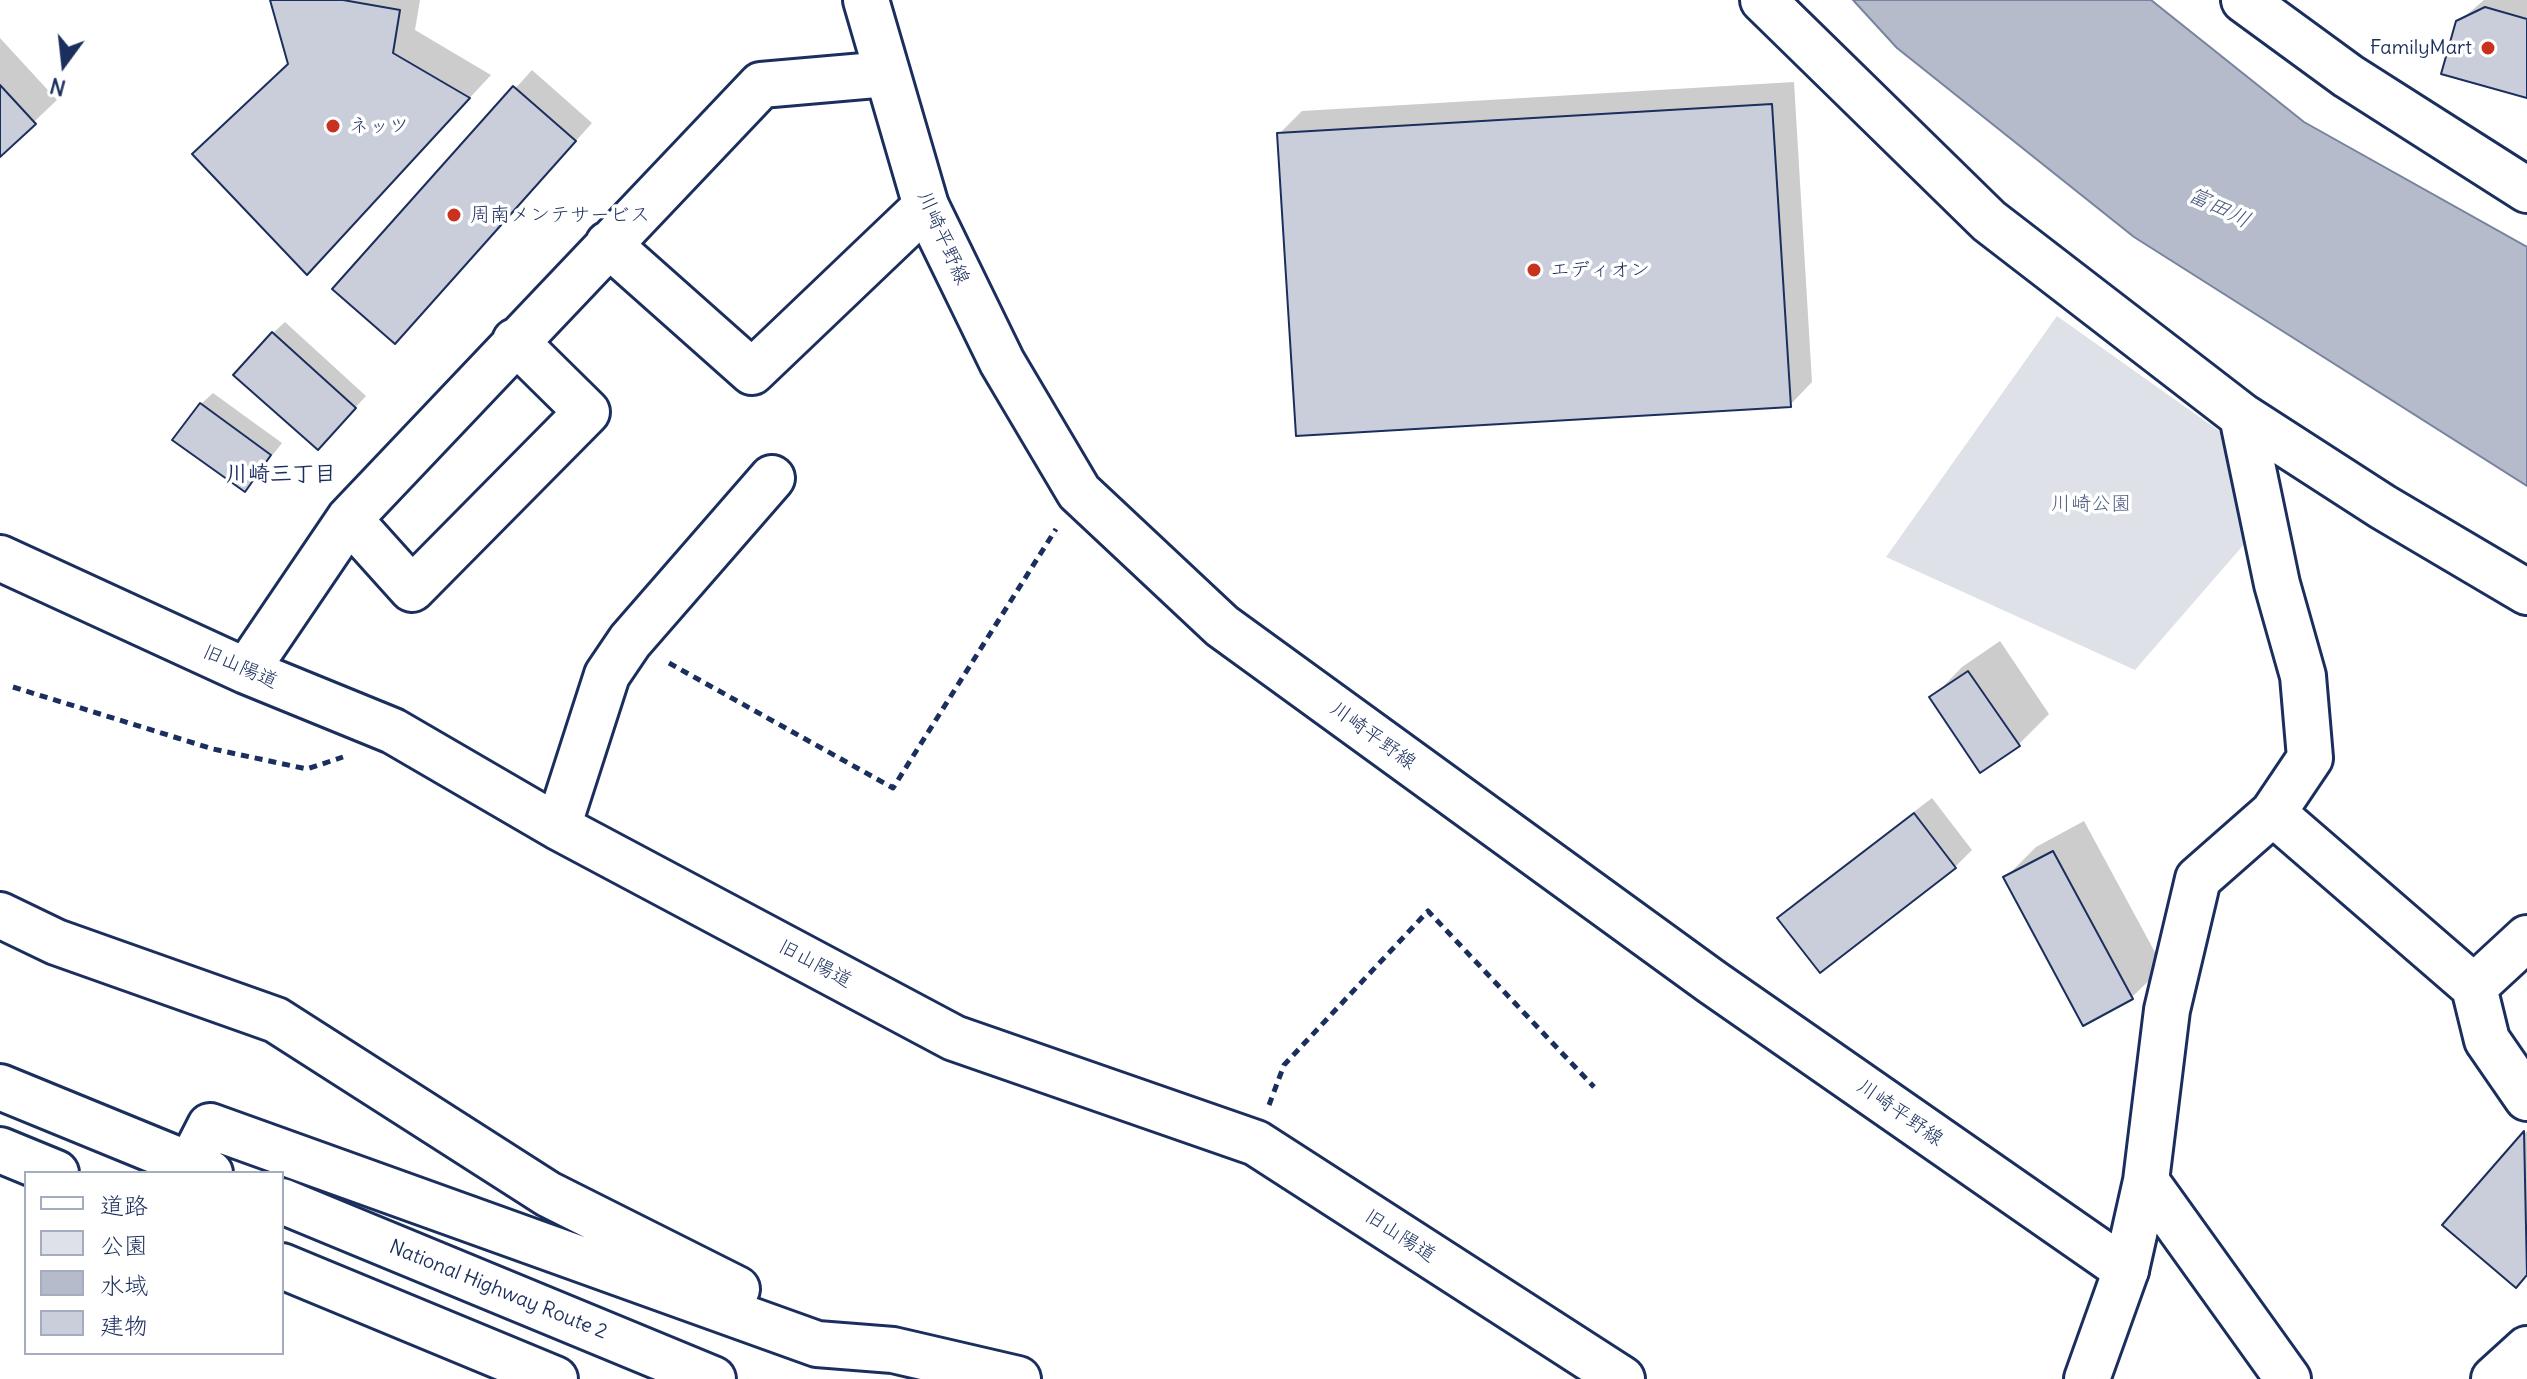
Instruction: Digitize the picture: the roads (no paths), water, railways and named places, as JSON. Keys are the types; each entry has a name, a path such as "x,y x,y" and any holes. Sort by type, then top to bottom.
{"main road":[{"name":"川崎平野線","path":"866,0 926,206 1002,362 1079,492 1222,626 1712,982 2126,1270"},
{"path":"1763,0 1989,221 2242,416 2383,507 2527,592"},
{"path":"2244,0 2348,76 2527,190"},
{"path":"246,671 349,519 761,85 887,74"},
{"path":"608,244 752,372 926,206"},
{"path":"349,519 412,589 587,412 515,341"},
{"path":"2087,1379 2126,1270 2146,1181 2167,1010 2198,879 2273,813 2310,758 2303,676 2277,584 2242,416"},
{"path":"558,827 607,675 630,641 772,478"},
{"name":"旧山陽道","path":"0,558 246,671 393,731 558,827 954,1038 1256,1143 1622,1379"},
{"path":"2273,813 2474,987 2487,1040 2527,1098"},
{"path":"0,915 56,942 276,1020 548,1194 748,1295 772,1327"},
{"path":"2474,987 2527,938"},
{"path":"0,1087 200,1169 210,1126 817,1344 893,1350 1018,1379"},
{"path":"0,1150 51,1171"},
{"path":"2146,1181 2288,1379"},
{"name":"National Highway Route 2","path":"284,1202 713,1379"},
{"path":"284,1267 555,1379"},
{"path":"2494,1379 2527,1349"}],"water":[{"name":"富田川","path":"1853,0 2151,0 2304,122 2527,247 2527,486 2134,237 1897,48"}],"place":[{"name":"FamilyMart","path":"2488,48"},
{"name":"ネッツ","path":"333,126"},
{"name":"周南メンテサービス","path":"454,215"},
{"name":"エディオン","path":"1534,270"}],"district":[{"name":"川崎三丁目","path":"281,475"}],"park label":[{"name":"川崎公園","path":"2091,504"}]}
